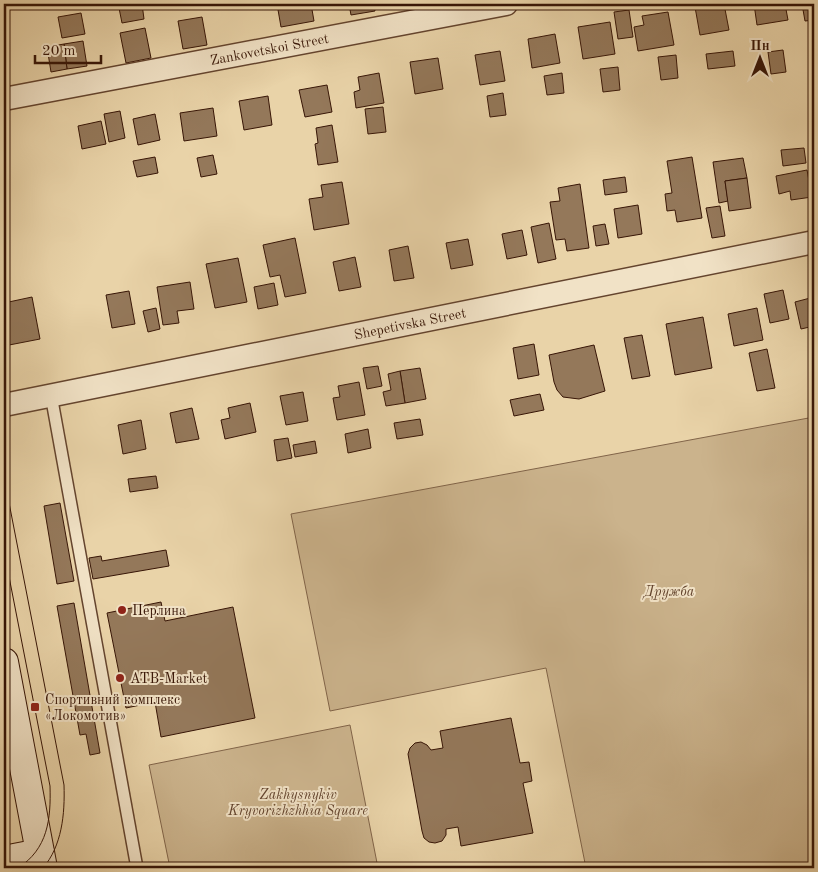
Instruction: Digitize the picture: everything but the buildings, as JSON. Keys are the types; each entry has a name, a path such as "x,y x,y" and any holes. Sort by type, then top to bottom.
{"main road":[{"path":"4,662 42,861 4,860"}],"street":[{"name":"Zankovetskoi Street","path":"4,99 506,4"},
{"name":"Shepetivska Street","path":"4,405 814,242"}],"lane":[{"path":"51,395 138,868"}],"green space":[{"name":"Дружба","path":"814,417 814,868 586,868 546,668 330,711 291,514"},
{"name":"Zakhysnykiv Kryvorizhzhhia Square","path":"350,725 378,868 170,868 149,765"}],"tram line":[{"path":"4,477 64,785 61,829 54,850 43,868"},
{"path":"4,551 50,786 50,810 46,832 36,852 18,868"}],"place":[{"name":"Перлина","path":"122,610"},
{"name":"ATB-Market","path":"120,678"},
{"name":"Спортивний комплекс «Локомотив»","path":"35,707"}]}
